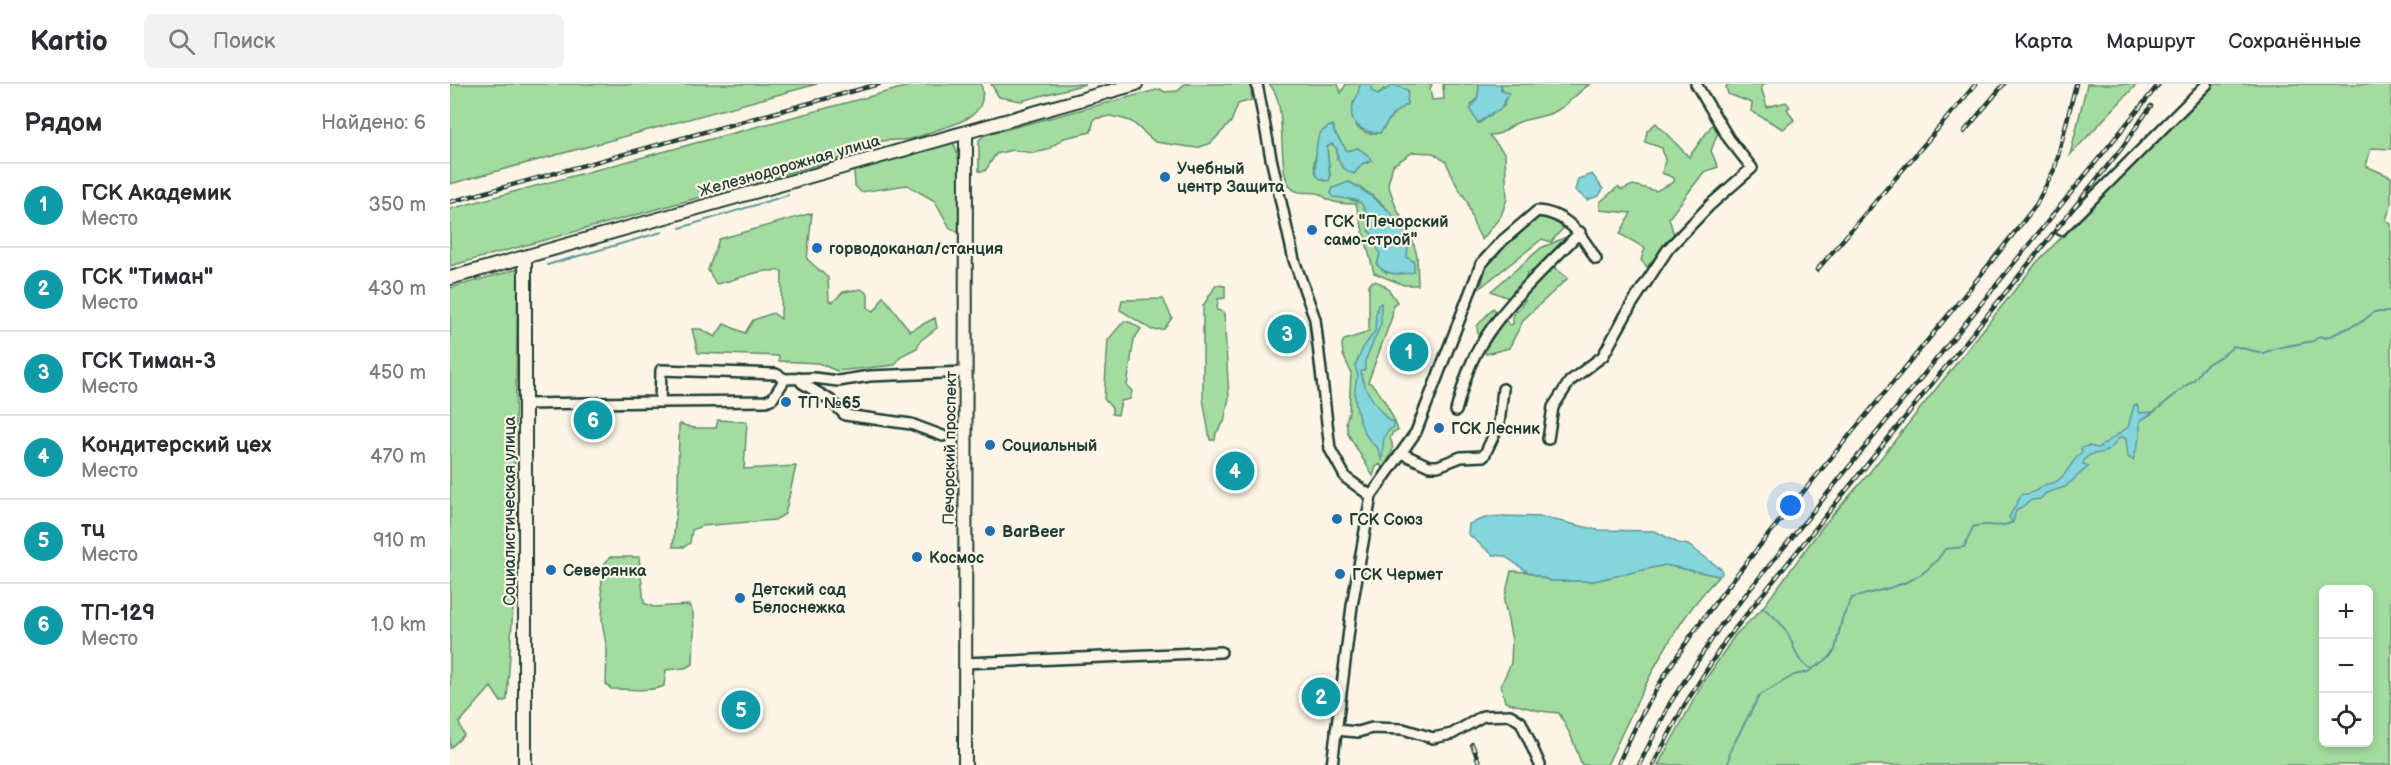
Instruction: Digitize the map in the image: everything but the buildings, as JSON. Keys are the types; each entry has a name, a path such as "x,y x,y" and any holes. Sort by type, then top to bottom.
{"main road":[{"name":"Железнодорожная улица","path":"450,278 1136,84"},
{"name":"Печорский проспект","path":"965,765 966,132"},
{"name":"Социалистическая улица","path":"525,257 525,765"}],"street":[{"path":"1257,84 1294,260 1315,320 1330,449 1346,478 1371,496"},
{"path":"1548,438 1554,407 1570,381 1603,356 1630,307 1668,249 1710,205 1752,168 1729,139 1696,84"},
{"path":"2061,230 2207,84"},
{"path":"1332,765 1353,606 1371,496 1416,432 1481,264 1502,241 1537,211 1549,212 1580,232 1596,259"},
{"path":"1456,411 1467,373 1488,334 1505,311 1580,232"},
{"path":"660,402 661,370 776,374 785,379 814,378 838,381 870,376 966,372"},
{"path":"799,378 802,383 830,400 845,415 910,424 943,436"},
{"path":"525,404 766,401 773,398 785,379"},
{"path":"1401,453 1429,466 1438,466 1461,457 1484,456 1499,424 1503,389"},
{"path":"965,663 1221,652"},
{"path":"1336,730 1358,732 1372,728 1403,729 1433,738 1452,734 1483,716 1510,715 1521,722 1540,765"}],"green space":[{"path":"450,84 817,84 450,184"},
{"path":"916,84 981,84 983,95 977,110 971,116 917,137 878,142 875,149 450,266 450,209"},
{"path":"991,84 1086,84 1021,101 999,97"},
{"path":"1184,84 1250,84 1252,100 1238,104 1231,122 1211,143 1197,148 1155,142 1132,122 1110,116 1094,119 1091,132 1064,138 1047,150 1034,153 1012,150 996,154 985,171 979,171 979,140 985,135 1160,89 1165,92 1178,91"},
{"path":"1269,84 1338,84 1341,93 1346,84 1360,84 1359,95 1353,103 1357,127 1367,133 1380,133 1393,114 1407,104 1384,89 1378,95 1371,90 1372,84 1432,84 1430,89 1432,100 1444,99 1443,84 1479,84 1478,97 1471,105 1479,123 1504,106 1505,99 1501,84 1590,84 1556,111 1519,122 1499,134 1489,135 1505,154 1507,199 1501,216 1482,240 1474,225 1467,201 1446,162 1433,153 1413,152 1393,165 1388,184 1397,210 1409,229 1417,255 1418,285 1404,285 1374,273 1356,204 1342,204 1317,193 1302,193 1294,190 1288,183 1284,171 1281,123 1276,94","holes":["1334,128 1334,132 1347,151 1358,148 1370,157 1368,163 1363,163 1354,173 1337,159 1337,149 1332,144 1327,147 1330,175 1325,181 1318,175 1314,162 1320,148","1349,182 1381,203 1398,222 1407,246 1407,258 1387,273 1377,265 1380,254 1377,240 1369,231 1365,209 1361,203 1331,193 1333,188"]},
{"path":"1728,84 1765,84 1761,87 1767,107 1786,102 1790,107 1787,109 1794,120 1783,129 1751,111 1752,103 1728,94 1726,87"},
{"path":"2087,84 2137,84 2070,155"},
{"path":"2213,84 2391,84 2391,149 2371,148 2366,166 2391,177 2391,205 2386,220 2391,224 2391,765 1658,765 1702,685 1735,635 1761,610 1823,526 1865,478 2037,262"},
{"path":"1656,123 1689,157 1712,125 1717,126 1718,132 1711,151 1718,167 1704,172 1669,218 1674,235 1647,267 1641,260 1645,248 1620,234 1631,213 1600,210 1600,202 1618,187 1622,190 1633,185 1656,191 1674,182 1674,178 1662,173 1665,160 1662,148 1645,142 1647,131"},
{"path":"952,141 956,148 961,181 960,225 957,232 950,228 935,201 907,185 861,192 855,186 854,170"},
{"path":"812,213 807,259 828,278 829,301 833,302 843,292 861,289 868,294 868,308 873,311 877,308 883,296 910,331 935,318 937,328 920,341 917,348 901,356 895,365 837,371 818,363 779,361 779,356 698,353 692,329 701,329 715,337 724,324 745,333 753,320 773,313 781,319 782,271 756,273 716,284 708,270 719,239"},
{"path":"1542,214 1555,217 1566,225 1551,242 1542,239 1476,291 1476,287 1482,283 1486,267 1502,247"},
{"path":"1566,237 1567,242 1547,265 1527,273 1526,278 1530,280 1552,266 1568,278 1524,319 1509,348 1486,354 1478,336 1477,326 1493,308 1510,325 1513,324 1513,316 1525,300 1511,299 1491,291 1541,248"},
{"path":"518,269 513,556 506,570 508,582 514,591 507,700 501,702 491,687 459,723 464,735 450,748 450,288"},
{"path":"1373,281 1384,286 1397,302 1393,305 1392,317 1368,382 1382,397 1398,431 1393,432 1390,438 1393,447 1383,469 1380,464 1376,467 1373,476 1348,434 1346,421 1349,412 1351,372 1343,355 1342,344 1344,340 1369,330 1369,285"},
{"path":"1216,285 1225,286 1225,298 1218,299 1217,310 1224,312 1229,398 1224,422 1216,433 1215,440 1210,440 1203,398 1203,306"},
{"path":"1163,299 1172,318 1164,329 1152,330 1120,310 1122,300"},
{"path":"1124,321 1141,329 1134,339 1127,386 1132,391 1130,399 1121,401 1118,415 1112,414 1112,408 1104,399 1108,340"},
{"path":"718,420 747,422 744,469 796,466 785,514 775,520 701,526 692,530 690,543 684,547 673,547 678,488 679,426 680,424 694,428 716,428"},
{"path":"610,557 639,557 644,603 653,607 689,605 693,613 693,664 685,668 666,670 664,686 646,690 611,689 606,684 607,650 602,622 601,588 605,563"},
{"path":"1665,565 1719,576 1684,619 1669,642 1607,765 1582,765 1559,713 1540,711 1505,702 1501,685 1511,663 1512,640 1504,601 1511,571 1528,572 1551,581 1594,581"}],"water":[{"path":"1360,84 1372,84 1371,90 1378,95 1393,85 1408,90 1407,104 1393,114 1380,133 1362,129 1354,121 1352,110"},
{"path":"1479,84 1501,84 1501,91 1509,93 1499,111 1493,112 1478,123 1470,110 1478,97"},
{"path":"1333,125 1334,132 1347,151 1358,148 1372,161 1363,163 1354,174 1341,164 1337,149 1332,144 1327,147 1329,181 1319,178 1315,172 1316,150 1320,133"},
{"path":"1592,174 1603,189 1599,196 1587,200 1575,190 1578,179"},
{"path":"1349,182 1380,203 1401,224 1407,237 1407,258 1414,261 1414,272 1394,274 1377,265 1380,254 1376,245 1377,240 1369,231 1365,209 1356,200 1333,197 1331,193 1333,188"},
{"path":"1381,303 1381,324 1365,361 1365,369 1361,372 1365,386 1380,410 1389,421 1394,421 1394,427 1386,433 1382,461 1377,447 1366,435 1362,426 1355,394 1358,376 1355,366 1363,348 1375,331 1378,305"},
{"path":"2134,405 2137,405 2140,413 2154,412 2140,421 2140,437 2133,460 2128,457 2126,439 2121,436 2108,451 2088,456 2083,464 2089,466 2065,487 2046,493 2040,499 2032,500 2016,511 2013,522 2009,517 2022,494 2031,493 2054,483 2082,452 2081,448 2088,446 2098,448 2128,427"},
{"path":"1488,517 1542,517 1598,530 1655,531 1678,543 1688,545 1721,569 1722,574 1719,576 1665,565 1594,581 1551,581 1528,572 1504,556 1493,555 1468,534 1469,524"}],"waterway":[{"path":"680,228 788,195"},
{"path":"547,265 662,232"},
{"path":"2154,412 2193,380 2205,366 2227,353 2233,346 2263,353 2313,341 2320,336 2326,338 2363,321 2374,312 2391,314"},
{"path":"1728,765 1730,751 1759,696 1794,675 1808,672 1829,658 1835,650 1842,619 1852,598 1892,587 1916,577 1927,570 1945,549 1964,547 1973,527 2013,522"},
{"path":"1762,607 1784,627 1802,663 1813,669"}],"railway":[{"path":"450,202 879,84"},
{"path":"1817,270 1976,84"},
{"path":"1964,132 2004,84"},
{"path":"1618,765 1635,729 1674,660 1720,596 2036,205 2055,168 2076,84"},
{"path":"1639,765 1670,703 1721,625 2159,84"},
{"path":"1653,765 1684,706 1725,641 2121,149 2151,106"},
{"path":"1472,744 1480,765"}],"place":[{"name":"Учебный центр Защита","path":"1165,177"},
{"name":"ГСК \"Печорский само-строй\"","path":"1312,230"},
{"name":"горводоканал/станция","path":"817,248"},
{"name":"ГСК Тиман-3","path":"1287,334"},
{"name":"ГСК Академик","path":"1409,352"},
{"name":"ТП №65","path":"786,402"},
{"name":"ТП-129","path":"593,420"},
{"name":"ГСК Лесник","path":"1439,428"},
{"name":"Социальный","path":"990,445"},
{"name":"Кондитерский цех","path":"1235,471"},
{"name":"ГСК Союз","path":"1337,519"},
{"name":"BarBeer","path":"990,531"},
{"name":"Космос","path":"917,557"},
{"name":"Северянка","path":"551,570"},
{"name":"ГСК Чермет","path":"1340,574"},
{"name":"Детский сад Белоснежка","path":"740,598"},
{"name":"ГСК \"Тиман\"","path":"1321,697"},
{"name":"тц","path":"741,710"}]}
